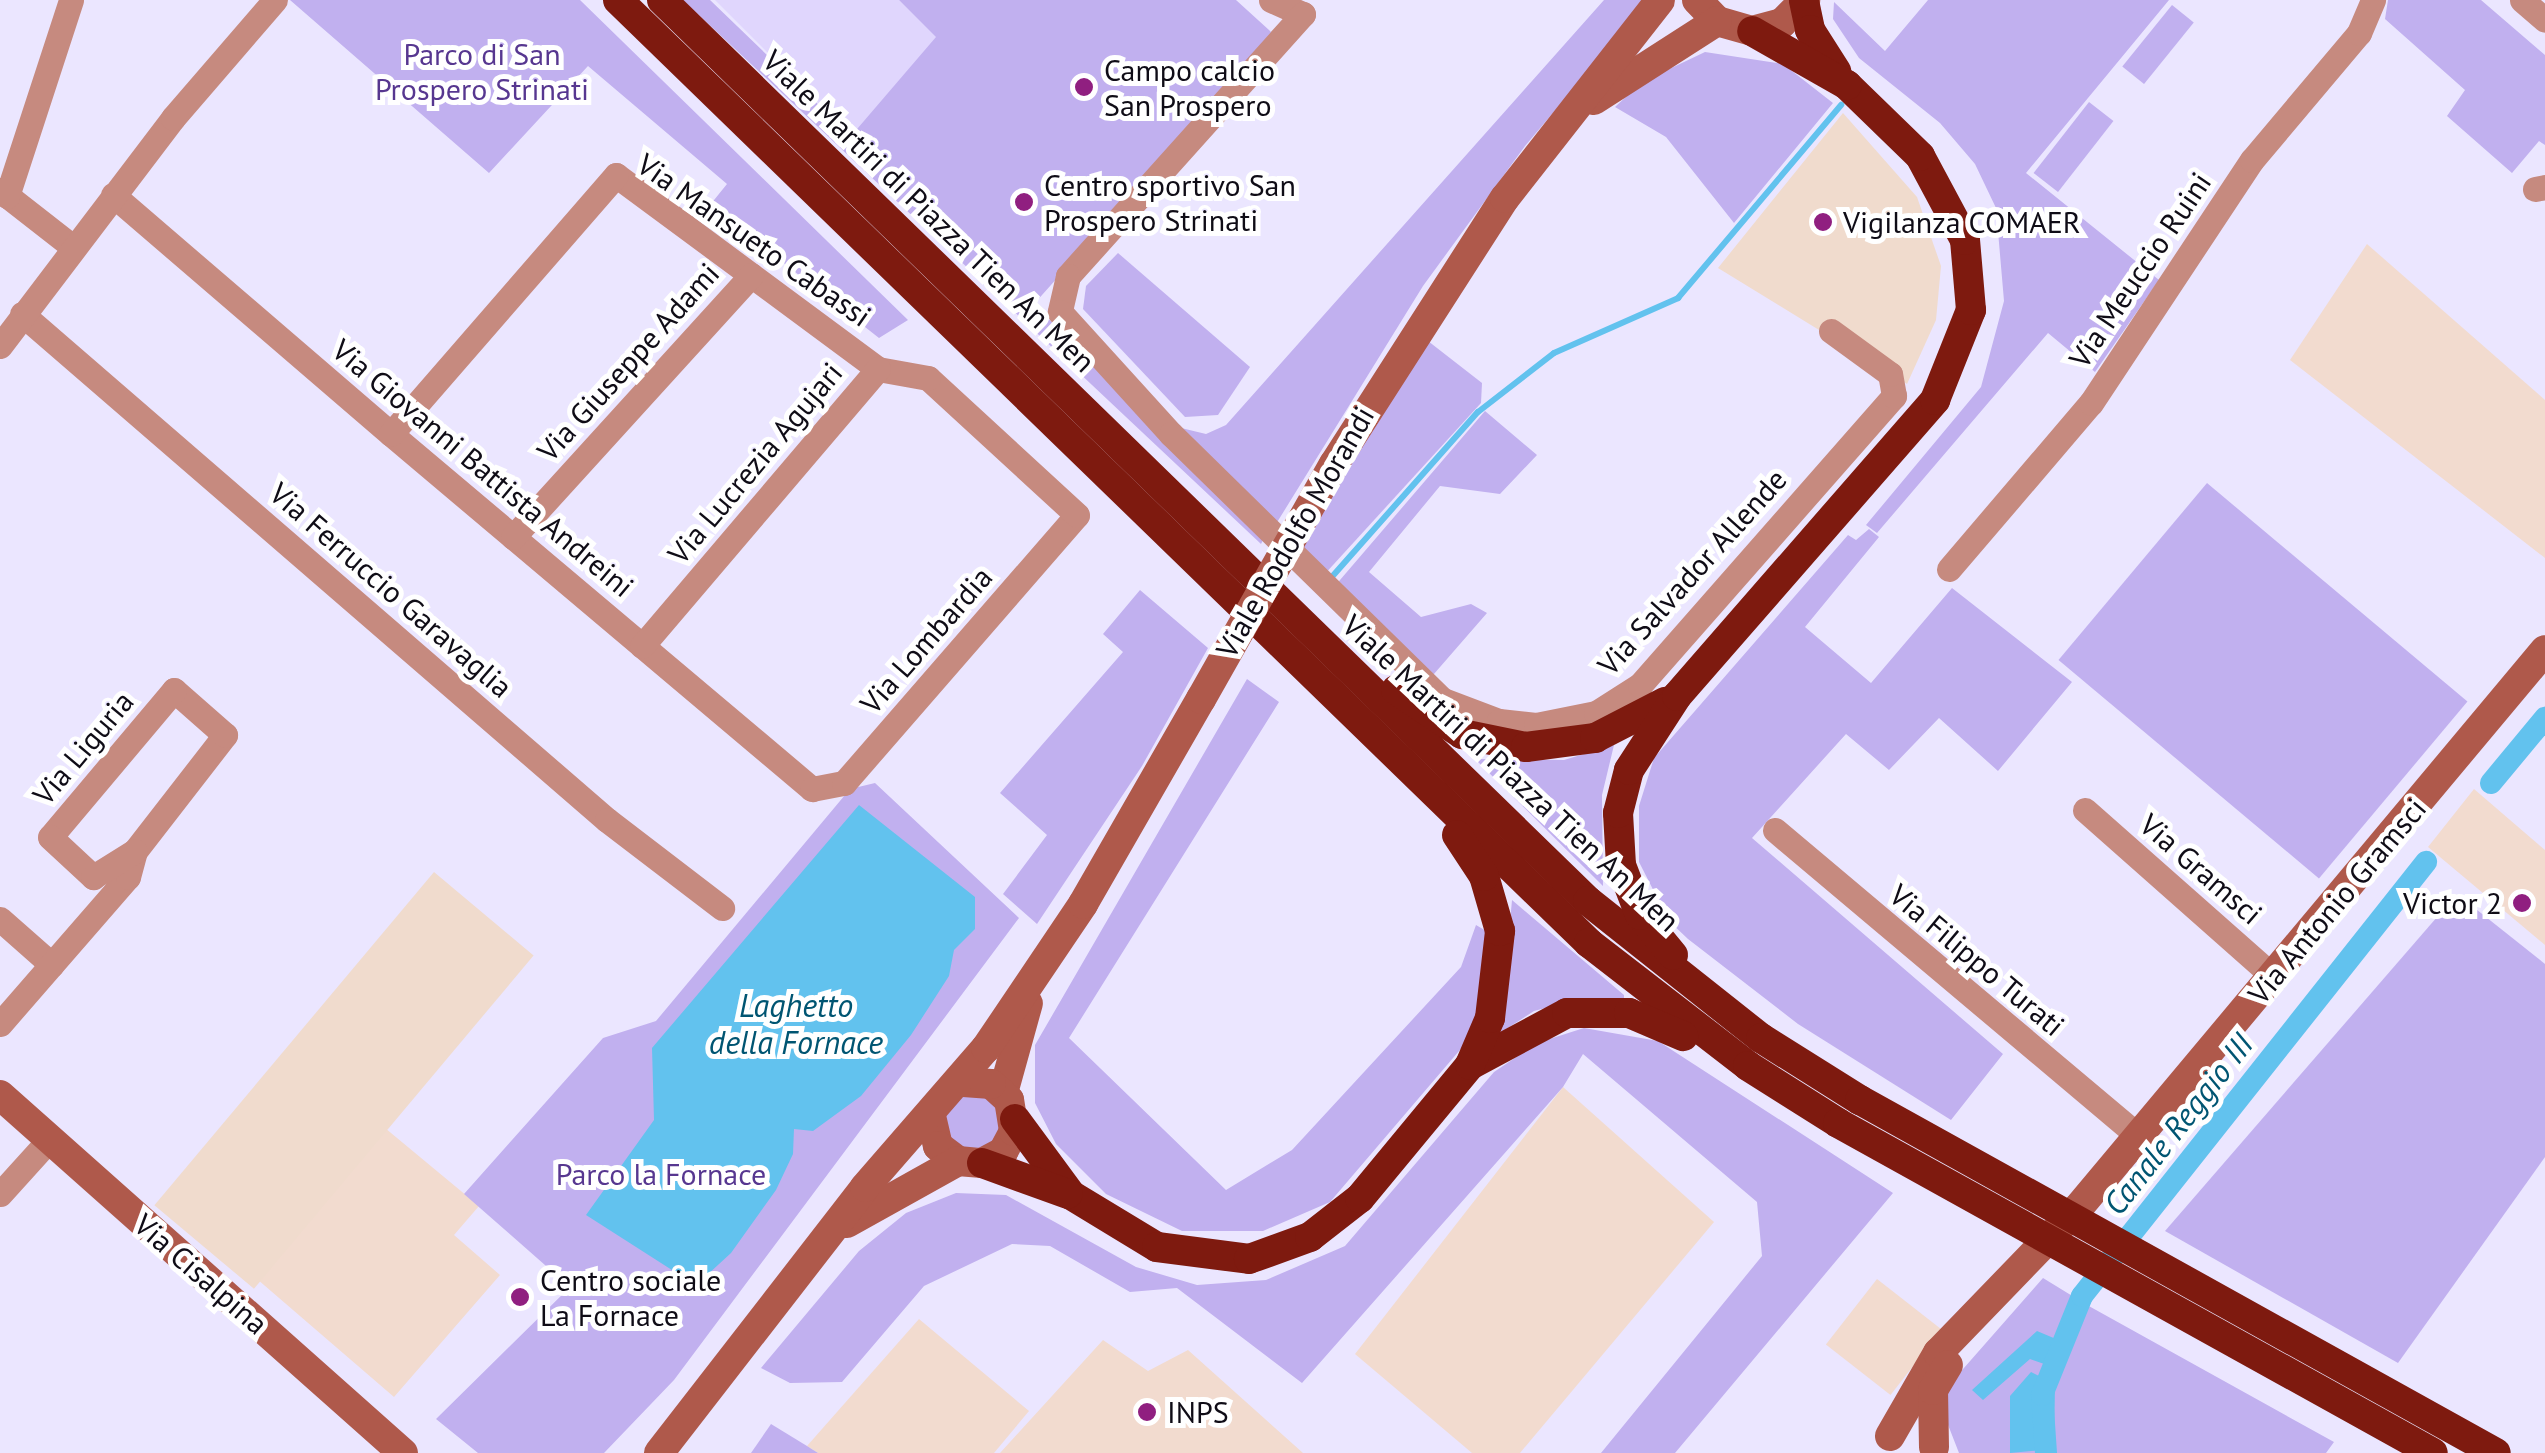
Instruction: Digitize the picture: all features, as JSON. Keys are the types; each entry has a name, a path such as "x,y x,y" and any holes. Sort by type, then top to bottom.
{"highway":[{"path":"618,0 1589,943 1748,1066 1838,1123 2433,1453"},
{"name":"Viale Martiri di Piazza Tien An Men","path":"662,0 1588,901 1714,1003 1860,1100 2496,1453"},
{"path":"1714,1003 1640,915 1619,846 1629,770 1676,696 1934,400 1966,334 1972,283 1956,214 1920,156 1847,86 1817,45 1805,1"},
{"path":"1752,31 1847,86"},
{"path":"1306,627 1438,722 1491,742 1561,746 1595,738 1676,696"},
{"path":"970,1162 1070,1195 1121,1229 1185,1255 1218,1260 1282,1252 1360,1198 1470,1065 1497,995 1500,931 1484,876 1414,776"},
{"path":"1470,1065 1542,1021 1597,1010 1657,1022 1748,1066"},
{"path":"1009,1106 1070,1195"}],"street":[{"path":"71,0 4,193 73,247"},
{"path":"0,346 112,195 275,0"},
{"name":"Via Salvador Allende","path":"1271,0 1301,7 1068,276 1060,312 1183,446 1443,700 1499,722 1536,725 1596,713 1640,685 1894,396 1890,374 1831,331"},
{"name":"Viale Rodolfo Morandi","path":"659,1453 960,1082 1042,963 1433,301 1660,0"},
{"name":"Via Meuccio Ruini","path":"1949,569 2091,403 2252,160 2360,33 2374,0"},
{"path":"2522,0 2545,20"},
{"path":"1752,31 1782,23 1805,1"},
{"name":"Viale Rodolfo Morandi","path":"1571,116 1707,11 1752,31"},
{"name":"Via Mansueto Cabassi","path":"391,434 616,175 878,369 928,378 1077,515"},
{"name":"Via Giovanni Battista Andreini","path":"112,195 812,789"},
{"name":"Via Giuseppe Adami","path":"513,537 750,275"},
{"name":"Via Ferruccio Garavaglia","path":"22,314 607,820 722,908"},
{"name":"Via Lucrezia Agujari","path":"642,646 878,369"},
{"name":"Via Lombardia","path":"812,789 844,783 1077,515"},
{"name":"Via Antonio Gramsci","path":"1879,1444 1920,1377 1968,1330 2138,1137 2545,650"},
{"name":"Via Liguria","path":"0,1024 128,877 136,851 225,735 174,690 50,837 93,877 136,851"},
{"name":"Via Gramsci","path":"2085,810 2274,976"},
{"name":"Via Filippo Turati","path":"1775,830 2138,1137"},
{"path":"0,918 52,965"},
{"name":"Viale Rodolfo Morandi","path":"839,1228 1010,1142 1009,1106 1042,963"},
{"path":"960,1082 1009,1106"},
{"name":"Via Cisalpina","path":"0,1095 404,1453"},
{"path":"931,1116 938,1146 970,1162"},
{"path":"0,1194 49,1140"},
{"name":"Via Antonio Gramsci","path":"1937,1450 1933,1390 1968,1330"},
{"name":"Via Antonio Gramsci","path":"1879,1444 1914,1435 1937,1450"}],"shaded area":[{"path":"715,0 899,0 937,37 851,136"},
{"path":"1843,113 1917,197 1941,266 1936,320 1907,384 1718,268"},
{"path":"2367,244 2545,400 2545,558 2290,360"},
{"path":"2474,789 2545,850 2545,945 2428,847"},
{"path":"434,872 534,956 254,1289 154,1205"},
{"path":"1563,1087 1714,1222 1520,1453 1472,1453 1355,1354"},
{"path":"385,1128 479,1206 454,1235 500,1275 394,1397 257,1279"},
{"path":"1877,1279 1942,1329 1891,1395 1826,1344"},
{"path":"919,1319 1029,1411 994,1453 818,1453 807,1446"},
{"name":"INPS","path":"1103,1340 1148,1371 1188,1350 1303,1453 1000,1453"}],"green space":[{"name":"Parco di San Prospero Strinati","path":"290,0 580,0 908,320 879,338 710,205 727,184 588,66 489,173"},
{"name":"Campo calcio San Prospero","path":"683,0 710,0 851,136 936,37 899,0 1236,0 1269,30 1274,35 1034,304 1264,538 1261,544"},
{"path":"1604,0 1648,0 1525,146 1423,286 1276,524 1177,427 1206,434 1226,425"},
{"path":"1928,0 2169,0 2026,173 2159,280 2095,372 2048,333 1877,533 1866,525 1981,387 2004,301 1996,208 1975,164 1940,123 1859,58 1833,19 1834,2 1885,51"},
{"path":"2388,0 2481,0 2545,55 2545,145 2539,141 2512,173 2447,116 2465,90 2385,19"},
{"path":"2172,5 2194,23 2144,84 2122,66"},
{"path":"1705,52 1783,64 1833,103 1734,223 1666,137 1615,107 1642,82"},
{"path":"2089,102 2113,121 2058,192 2034,173"},
{"path":"1118,253 1250,367 1218,415 1185,417 1083,309 1086,286"},
{"path":"1428,341 1482,383 1481,403 1323,576 1298,550"},
{"path":"1485,411 1537,455 1500,494 1440,486 1369,572 1421,617 1471,604 1487,613 1427,682 1334,587"},
{"path":"2207,483 2467,702 2319,879 2059,660"},
{"path":"1869,529 1879,537 1805,627 1871,683 1952,588 2072,682 1998,771 1939,718 1889,770 1846,734 1752,838 2003,1054 1951,1120 1798,1024 1688,939 1669,921 1639,862 1639,806 1654,758 1848,535 1856,540"},
{"path":"1140,590 1208,648 1142,766 1037,924 1003,894 1047,835 1000,793 1123,652 1103,634"},
{"path":"1247,679 1279,702 1069,1038 1226,1190 1292,1150 1461,967 1476,925 1493,935 1488,991 1465,1044 1330,1202 1263,1231 1182,1231 1106,1194 1056,1144 1035,1103 1035,1045"},
{"path":"1614,745 1602,795 1603,886 1475,759 1564,760"},
{"name":"Parco la Fornace","path":"875,783 1019,918 674,1380 604,1453 478,1453 436,1419 570,1287 464,1194 603,1038 656,1021 850,789"},
{"path":"2457,894 2545,964 2545,1157 2398,1363 2165,1231"},
{"path":"1512,900 1624,995 1624,1002 1572,1001 1534,1011 1500,1033"},
{"path":"1584,1028 1658,1041 1893,1193 1675,1453 1601,1453 1762,1256 1757,1202 1583,1054 1563,1087 1302,1383 1177,1288 1130,1292 1050,1246 1012,1244 924,1286 842,1382 790,1383 761,1368 859,1251 906,1213 956,1193 1006,1195 1136,1267 1197,1285 1266,1280 1345,1246 1494,1072 1537,1043"},
{"path":"973,1095 993,1103 1001,1123 993,1143 973,1151 953,1143 945,1123 953,1103"},
{"path":"2043,1278 2334,1442 2326,1453 1959,1453 1943,1412 1949,1385"},
{"path":"771,1424 807,1446 818,1453 751,1453"}],"water":[{"name":"Laghetto della Fornace","path":"859,805 975,897 975,929 954,950 949,976 911,1035 861,1096 813,1131 794,1129 793,1154 776,1190 731,1253 706,1276 686,1279 586,1215 654,1120 652,1048"},
{"path":"2037,1331 2056,1339 2047,1365 2030,1359 1983,1400 1972,1390"},
{"path":"2031,1372 2055,1384 2054,1449 2010,1453 2010,1396"}],"waterway":[{"path":"1330,579 1478,412 1554,353 1678,298 1841,105"},
{"name":"Canale Reggio III","path":"2491,783 2545,718"},
{"name":"Canale Reggio III","path":"2046,1453 2042,1395 2082,1296 2426,862"}],"place":[{"name":"Campo calcio San Prospero","path":"1084,87"},
{"name":"Centro sportivo San Prospero Strinati","path":"1024,202"},
{"name":"Vigilanza COMAER","path":"1823,222"},
{"name":"Victor 2","path":"2522,903"},
{"name":"Centro sociale La Fornace","path":"520,1297"},
{"name":"INPS","path":"1147,1412"}]}
